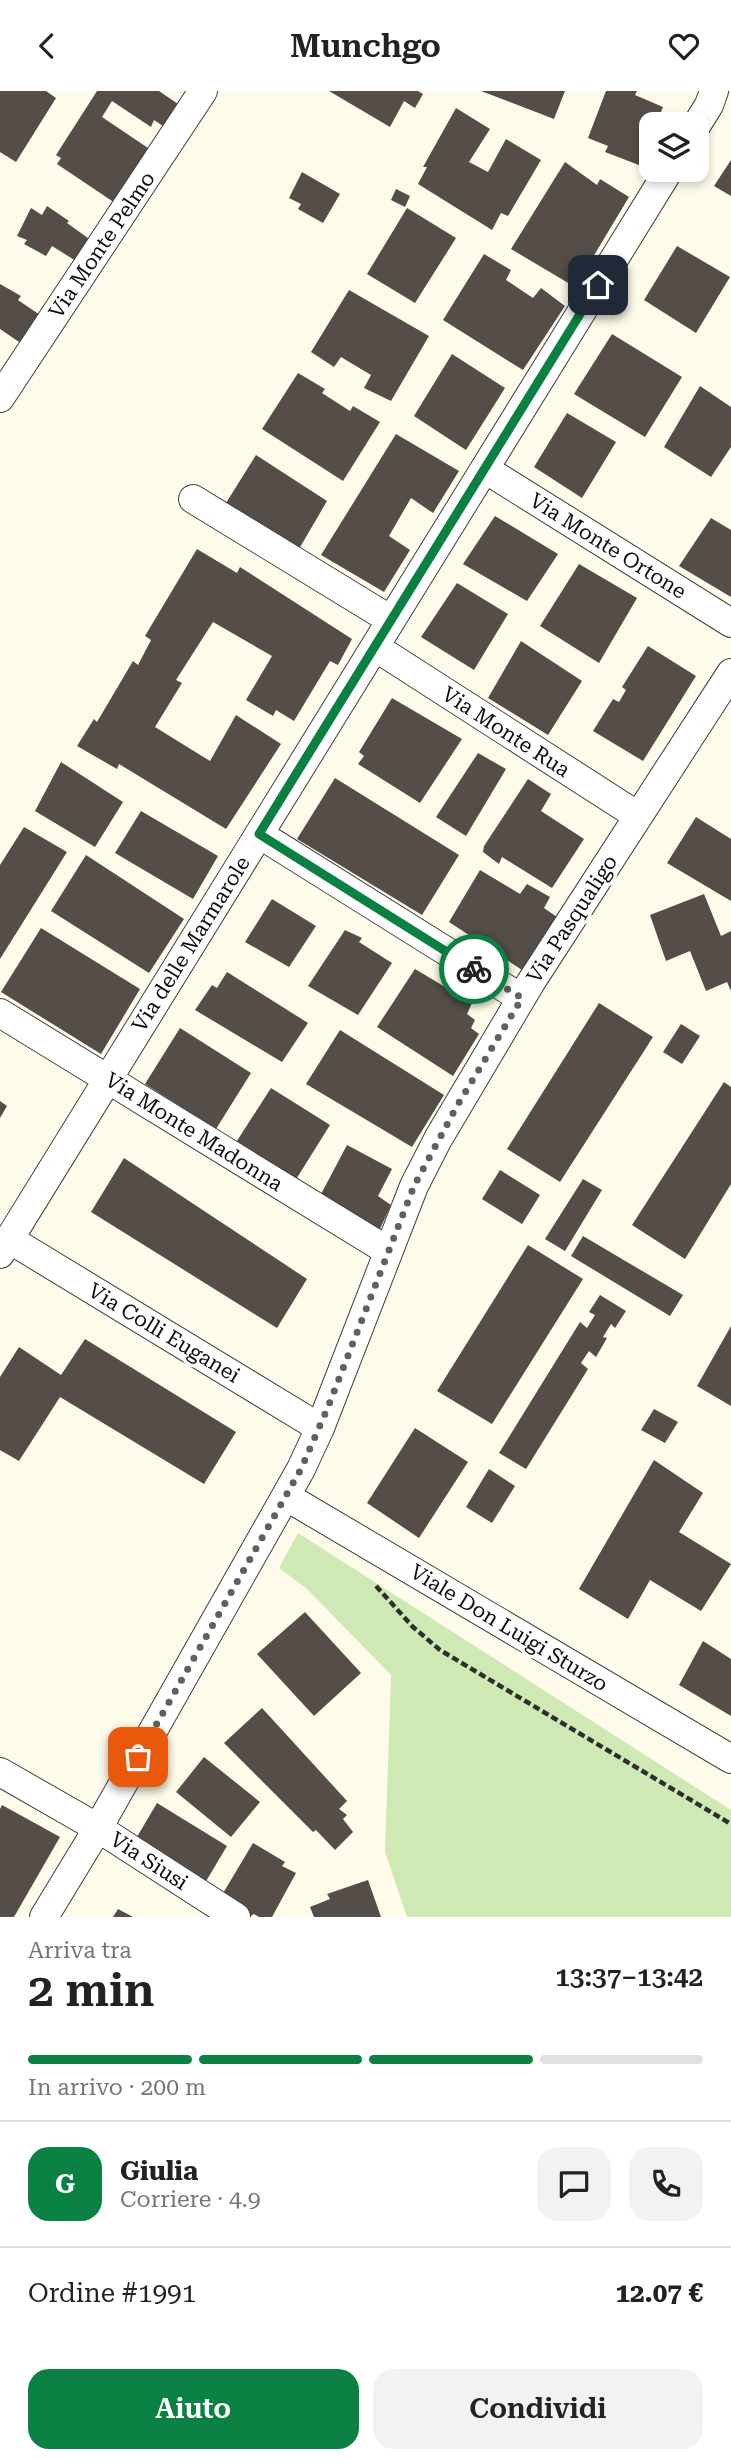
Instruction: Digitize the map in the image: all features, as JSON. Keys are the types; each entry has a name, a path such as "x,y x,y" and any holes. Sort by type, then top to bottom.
{"street":[{"name":"Via Monte Pelmo","path":"0,398 8,370 202,91"},
{"path":"705,112 714,91"},
{"name":"Via delle Marmarole","path":"5,1247 662,182"},
{"name":"Via Monte Ortone","path":"485,469 731,623"},
{"path":"193,499 391,620"},
{"name":"Via Monte Rua","path":"374,647 638,816"},
{"name":"Via Pasqualigo","path":"44,1917 287,1496 320,1428 414,1186 438,1139 522,998 731,673"},
{"path":"259,834 522,998"},
{"name":"Via Monte Madonna","path":"0,1013 388,1251"},
{"name":"Via Colli Euganei","path":"5,1247 320,1428"},
{"name":"Viale Don Luigi Sturzo","path":"287,1496 731,1759"},
{"name":"Via Siusi","path":"0,1772 97,1828 236,1917"}],"path":[{"path":"368,1577 413,1627 440,1650 731,1824"}],"green space":[{"path":"298,1533 731,1810 731,1917 407,1917 385,1852 391,1675 306,1588 279,1568"}],"building":[{"path":"0,91 46,91 56,98 16,162 0,152"},
{"path":"97,91 159,91 178,104 163,126 154,120 151,127 112,101 102,117 151,150 115,203 57,164 61,158 56,155"},
{"path":"329,91 418,91 423,94 415,108 404,101 390,127"},
{"path":"481,91 565,91 554,119"},
{"path":"606,91 637,91 635,95 663,107 661,112 639,112 639,165 605,152 608,146 588,138"},
{"path":"456,108 490,129 469,162 488,172 506,139 541,160 508,216 501,213 492,230 418,184 427,167 423,167"},
{"path":"731,160 731,196 714,186"},
{"path":"565,162 597,185 600,179 629,197 575,287 511,249"},
{"path":"302,172 340,194 323,223 298,209 301,204 289,198"},
{"path":"396,189 410,196 405,207 391,200"},
{"path":"47,206 88,238 76,261 52,246 46,256 24,244 27,240 17,236 31,208 42,215"},
{"path":"407,208 456,238 415,303 367,274"},
{"path":"677,246 730,277 696,333 644,300"},
{"path":"484,254 511,270 506,280 533,298 541,288 565,306 523,370 443,320"},
{"path":"0,284 21,296 18,300 40,315 22,344 0,329"},
{"path":"349,290 429,336 391,401 364,388 371,375 341,357 334,367 311,352"},
{"path":"612,334 682,377 645,437 574,394"},
{"path":"452,354 505,388 466,450 414,416"},
{"path":"298,373 325,389 322,393 350,411 353,406 380,422 343,481 262,429"},
{"path":"700,386 731,407 731,447 711,477 664,447"},
{"path":"567,413 616,442 582,498 534,467"},
{"path":"396,434 459,471 433,513 411,498 389,536 410,550 384,592 321,555"},
{"path":"256,455 327,501 299,549 226,503"},
{"path":"495,516 558,554 527,601 463,564"},
{"path":"711,518 731,530 731,597 679,566"},
{"path":"197,549 237,573 240,567 352,639 338,665 330,661 294,721 276,710 273,716 246,700 272,656 213,622 176,680 182,683 155,727 210,761 236,715 281,744 226,829 119,764 117,769 77,746 94,719 97,722 133,661 138,665 151,640 145,636"},
{"path":"579,564 637,598 599,663 540,626"},
{"path":"457,583 508,614 474,670 421,637"},
{"path":"521,641 582,681 548,735 488,698"},
{"path":"648,646 696,676 643,761 593,731 613,699 619,702 626,690 622,687"},
{"path":"392,698 462,739 420,803 358,764 364,756 359,752"},
{"path":"478,753 506,769 466,836 436,817"},
{"path":"61,762 123,802 95,847 35,811"},
{"path":"335,778 459,855 422,915 297,839"},
{"path":"528,779 551,794 541,811 584,839 552,888 502,857 499,864 483,852 484,846"},
{"path":"141,811 218,856 193,899 115,853"},
{"path":"696,817 731,839 731,901 667,863"},
{"path":"24,827 67,852 0,959 0,865"},
{"path":"86,855 184,919 149,973 51,911"},
{"path":"480,870 520,894 527,884 550,897 544,908 557,917 522,970 449,922"},
{"path":"704,894 721,936 731,931 731,991 727,982 706,991 690,951 666,961 650,915"},
{"path":"272,899 316,926 289,967 245,942"},
{"path":"41,928 140,989 101,1054 1,992"},
{"path":"345,930 362,938 359,942 392,963 358,1015 308,986"},
{"path":"415,969 472,1003 467,1014 475,1020 471,1028 479,1034 453,1076 377,1027"},
{"path":"227,972 308,1023 282,1062 195,1010 212,985 217,988"},
{"path":"599,1003 653,1037 560,1182 507,1149"},
{"path":"681,1024 700,1036 682,1064 663,1052"},
{"path":"180,1028 251,1073 216,1129 145,1084"},
{"path":"340,1030 444,1095 412,1147 306,1084"},
{"path":"724,1082 731,1087 731,1184 685,1259 632,1225"},
{"path":"271,1088 330,1125 295,1181 235,1144"},
{"path":"0,1101 7,1106 0,1118"},
{"path":"347,1145 392,1169 378,1196 391,1205 379,1231 320,1196"},
{"path":"124,1158 307,1279 277,1328 91,1212"},
{"path":"500,1170 540,1195 522,1224 482,1199"},
{"path":"583,1179 602,1190 565,1251 545,1239"},
{"path":"583,1236 683,1295 670,1316 571,1256"},
{"path":"528,1245 583,1279 492,1424 437,1391"},
{"path":"600,1295 626,1311 615,1328 611,1324 603,1337 607,1338 596,1357 589,1351 581,1363 588,1369 526,1469 499,1453 580,1322 587,1328 595,1315 589,1312"},
{"path":"731,1326 731,1406 697,1386"},
{"path":"85,1339 236,1432 204,1484 60,1397 19,1461 0,1450 0,1377 19,1347 61,1375"},
{"path":"654,1409 678,1422 665,1443 641,1430"},
{"path":"415,1428 468,1462 419,1538 367,1503"},
{"path":"654,1460 703,1493 679,1532 731,1564 701,1611 650,1580 628,1619 579,1589"},
{"path":"489,1469 515,1486 492,1523 466,1507"},
{"path":"305,1612 361,1673 314,1716 257,1654"},
{"path":"703,1641 731,1659 731,1716 679,1685"},
{"path":"262,1708 347,1801 339,1809 347,1815 343,1819 353,1832 335,1850 316,1830 313,1832 224,1743"},
{"path":"204,1757 260,1802 231,1837 176,1792"},
{"path":"157,1803 227,1846 202,1888 131,1847"},
{"path":"2,1805 60,1837 14,1917 0,1917"},
{"path":"253,1843 285,1862 282,1866 296,1873 272,1917 259,1917 254,1914 249,1917 219,1900"},
{"path":"368,1880 381,1917 314,1917 310,1907 330,1899 327,1894"},
{"path":"118,1909 133,1917 113,1917"}],"way so far":[{"path":"138,1757 301,1469 320,1428 414,1186 438,1139 522,998 474,969"}],"route":[{"path":"474,969 259,834 598,285"}]}
